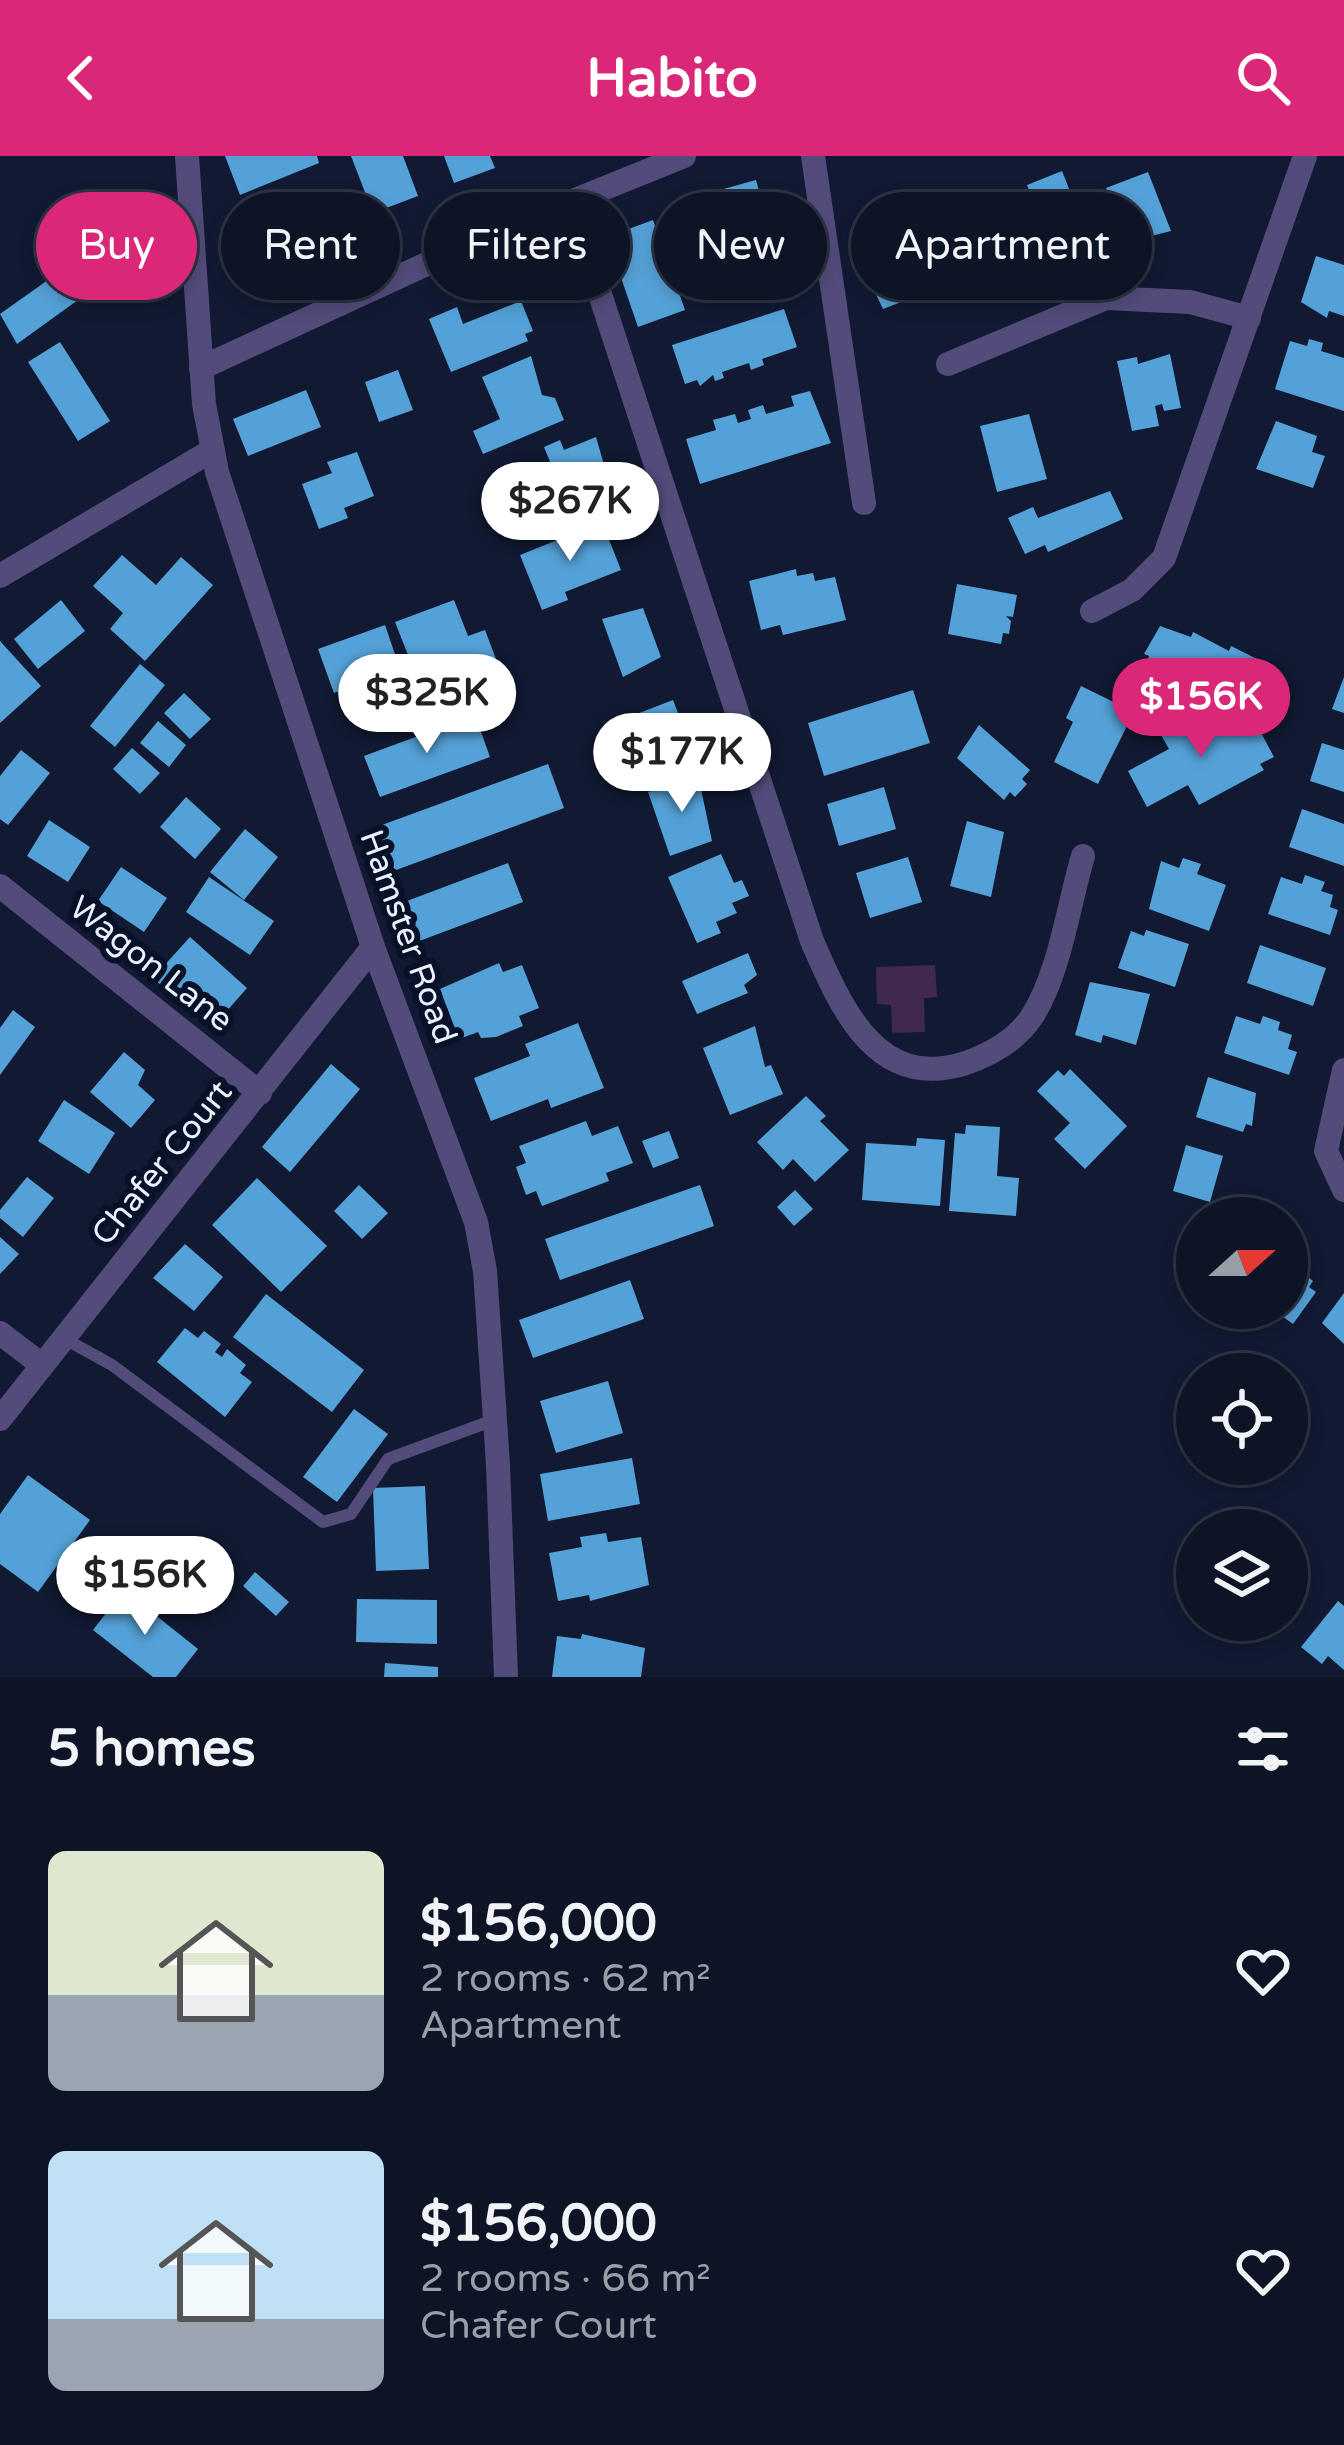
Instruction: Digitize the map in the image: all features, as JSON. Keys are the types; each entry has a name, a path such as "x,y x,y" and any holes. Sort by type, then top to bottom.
{"street":[{"name":"Hamster Road","path":"187,156 201,368 212,451 373,946 476,1222 485,1271 495,1420 506,1677"},
{"path":"591,192 684,156"},
{"path":"813,156 864,503"},
{"path":"1092,611 1132,590 1164,558 1305,156"},
{"path":"201,368 424,266"},
{"path":"949,364 1106,298 1190,302 1249,318"},
{"path":"601,300 812,941 854,1028 888,1059 910,1067 953,1066 1004,1045 1039,1004 1083,856"},
{"path":"0,575 212,451"},
{"name":"Wagon Lane","path":"0,886 260,1093"},
{"name":"Chafer Court","path":"0,1419 373,946"},
{"path":"1344,1070 1326,1151 1344,1190"},
{"path":"0,1333 42,1366"}],"lane":[{"path":"64,1338 112,1365 323,1522 351,1514 388,1459 495,1420"}],"shaded area":[{"path":"935,965 937,997 924,998 925,1032 892,1033 891,1005 877,1004 876,967"}],"building":[{"path":"225,156 317,156 319,163 239,192"},
{"path":"351,156 403,156 418,196 400,203 400,192 365,192"},
{"path":"444,156 490,156 495,168 454,183"},
{"path":"1062,171 1070,192 1030,192 1027,185"},
{"path":"1148,172 1171,231 1152,236 1152,192 1108,192 1106,188"},
{"path":"756,180 759,192 713,192"},
{"path":"653,220 654,300 681,300 685,310 638,327 629,300 630,228"},
{"path":"1316,256 1344,265 1344,316 1329,311 1327,318 1301,302"},
{"path":"36,288 36,300 78,300 17,344 0,314"},
{"path":"879,300 906,300 883,309"},
{"path":"521,301 533,331 525,334 528,341 451,372 429,319 457,307 463,324"},
{"path":"784,309 797,347 762,359 764,365 751,370 749,363 722,372 724,378 715,381 713,375 700,386 697,380 685,384 672,345"},
{"path":"1309,339 1323,343 1321,351 1344,358 1344,411 1275,389 1290,341 1307,346"},
{"path":"60,342 110,421 78,441 28,362"},
{"path":"1170,354 1181,408 1164,411 1162,404 1155,406 1159,426 1132,431 1117,361 1137,357 1138,364"},
{"path":"531,356 542,395 555,398 564,420 483,454 473,431 500,419 482,377"},
{"path":"398,370 413,410 379,422 365,382"},
{"path":"306,390 321,427 248,456 233,419"},
{"path":"810,391 831,443 700,484 686,439 716,430 713,420 735,414 738,423 751,419 748,410 763,405 766,414 794,406 791,396"},
{"path":"1029,414 1047,479 997,492 980,426"},
{"path":"1276,421 1317,436 1312,452 1325,456 1313,488 1256,469"},
{"path":"596,437 613,496 571,513 544,447 560,440 564,450"},
{"path":"357,452 374,496 344,508 348,518 319,529 302,484 332,473 327,462"},
{"path":"1110,491 1123,519 1048,552 1045,545 1025,554 1008,518 1033,507 1038,518"},
{"path":"602,522 621,570 565,592 568,600 542,610 520,555"},
{"path":"122,555 156,585 181,557 213,585 145,661 110,629 123,613 93,586"},
{"path":"796,569 797,576 813,573 815,581 835,577 846,620 783,635 780,625 761,630 749,581"},
{"path":"957,584 1017,595 1013,617 1006,616 1011,621 1009,634 1003,633 1001,644 948,634"},
{"path":"61,600 85,631 38,669 14,639"},
{"path":"454,600 468,636 485,630 499,667 457,683 453,673 411,689 403,668 412,665 395,622"},
{"path":"643,608 661,657 623,677 602,619"},
{"path":"385,625 400,669 354,691 352,686 334,693 318,649"},
{"path":"1160,626 1191,637 1193,632 1277,669 1271,686 1264,684 1256,709 1143,675 1149,656 1144,654"},
{"path":"0,641 41,686 0,723"},
{"path":"140,664 165,685 115,747 90,726"},
{"path":"1344,677 1344,713 1332,709"},
{"path":"1081,686 1134,712 1098,784 1054,762 1073,722 1066,718"},
{"path":"913,690 930,743 824,776 808,723"},
{"path":"184,693 211,719 190,739 164,713"},
{"path":"673,700 683,726 675,729 688,759 646,776 635,749 624,754 617,735 628,730 624,719"},
{"path":"1190,713 1201,733 1234,716 1244,735 1258,727 1274,757 1260,764 1264,770 1199,805 1188,785 1147,807 1128,771 1169,749 1156,726"},
{"path":"475,715 490,757 380,797 364,756"},
{"path":"158,721 186,745 169,767 140,743"},
{"path":"979,725 1030,770 1022,779 1027,784 1015,797 1010,792 1004,800 957,758"},
{"path":"1322,743 1344,750 1344,792 1310,781"},
{"path":"132,748 160,773 140,794 113,769"},
{"path":"21,750 50,773 8,825 0,819 0,776"},
{"path":"548,764 564,808 388,873 371,829"},
{"path":"698,775 712,841 670,856 648,792"},
{"path":"884,787 896,829 839,846 827,804"},
{"path":"186,797 221,829 195,859 160,827"},
{"path":"1302,809 1344,824 1344,866 1289,847"},
{"path":"49,820 90,847 68,882 27,856"},
{"path":"967,821 1004,832 991,897 950,886"},
{"path":"245,829 278,857 244,900 210,872"},
{"path":"721,854 734,883 742,880 749,896 732,903 737,913 716,922 721,933 697,943 668,877"},
{"path":"908,857 922,902 870,918 856,873"},
{"path":"1183,858 1201,864 1197,874 1226,885 1209,931 1149,909 1161,861 1179,868"},
{"path":"508,863 523,902 406,946 391,907"},
{"path":"121,867 167,898 144,932 98,901"},
{"path":"1305,875 1325,882 1321,891 1333,895 1330,907 1338,910 1330,935 1268,914 1281,877 1302,884"},
{"path":"209,877 274,921 250,955 186,912"},
{"path":"1146,930 1189,944 1175,987 1118,968 1131,931 1144,936"},
{"path":"190,937 247,988 211,1029 153,978"},
{"path":"1260,945 1326,968 1313,1006 1247,983"},
{"path":"748,953 757,975 744,985 748,993 697,1014 682,981"},
{"path":"499,963 503,972 522,965 539,1008 519,1016 523,1026 496,1037 481,1038 478,1032 459,1039 440,989"},
{"path":"1090,982 1150,994 1136,1045 1103,1035 1101,1043 1075,1035"},
{"path":"13,1010 35,1027 0,1075 0,1028"},
{"path":"1236,1016 1260,1024 1263,1016 1280,1022 1278,1030 1292,1035 1288,1049 1297,1052 1289,1075 1224,1053"},
{"path":"578,1023 604,1088 551,1108 548,1099 491,1121 474,1078 530,1056 525,1044"},
{"path":"755,1026 765,1067 771,1065 783,1094 730,1115 703,1048"},
{"path":"124,1052 145,1070 138,1085 155,1100 131,1128 90,1092"},
{"path":"331,1064 360,1089 290,1172 262,1147"},
{"path":"1070,1069 1127,1126 1085,1169 1054,1139 1070,1123 1037,1091 1058,1070 1064,1076"},
{"path":"1208,1077 1256,1093 1252,1126 1246,1124 1243,1132 1196,1117"},
{"path":"806,1096 826,1116 820,1121 849,1150 815,1182 793,1159 783,1170 757,1142"},
{"path":"64,1100 115,1133 89,1174 38,1141"},
{"path":"586,1121 592,1136 618,1126 633,1163 606,1173 609,1181 542,1206 536,1191 526,1195 516,1167 526,1163 519,1146"},
{"path":"966,1125 1000,1127 997,1176 1019,1178 1016,1216 949,1211 955,1133 965,1134"},
{"path":"669,1131 679,1158 653,1168 642,1141"},
{"path":"917,1138 945,1140 940,1206 862,1200 866,1143 916,1146"},
{"path":"1186,1145 1223,1156 1211,1197 1173,1191"},
{"path":"27,1177 54,1198 23,1237 0,1218 0,1210"},
{"path":"257,1178 327,1246 281,1292 212,1225"},
{"path":"359,1185 388,1213 362,1239 334,1211"},
{"path":"700,1185 714,1226 560,1280 545,1239"},
{"path":"795,1190 813,1209 794,1226 777,1207"},
{"path":"0,1237 19,1254 0,1274"},
{"path":"185,1244 223,1277 194,1311 153,1278"},
{"path":"1308,1277 1313,1281 1309,1287 1316,1292 1308,1303"},
{"path":"630,1280 644,1319 533,1358 519,1320"},
{"path":"1344,1293 1344,1344 1322,1323"},
{"path":"266,1294 364,1370 332,1412 233,1337"},
{"path":"185,1328 198,1338 204,1331 221,1344 215,1352 222,1357 227,1349 246,1365 240,1373 252,1382 225,1417 157,1362"},
{"path":"608,1381 623,1433 556,1453 540,1401"},
{"path":"354,1409 388,1434 337,1502 303,1477"},
{"path":"632,1458 640,1504 548,1521 540,1474"},
{"path":"28,1475 90,1520 38,1592 0,1564 0,1514"},
{"path":"425,1486 429,1569 376,1571 373,1488"},
{"path":"606,1533 608,1542 641,1537 649,1585 590,1601 589,1595 558,1601 549,1553 582,1547 580,1537"},
{"path":"255,1572 289,1602 276,1616 243,1586"},
{"path":"124,1590 198,1649 176,1677 153,1677 93,1630"},
{"path":"357,1599 437,1600 437,1644 356,1642"},
{"path":"1338,1601 1344,1606 1344,1670 1328,1656 1322,1664 1301,1647"},
{"path":"582,1634 645,1648 641,1677 552,1677 557,1636 581,1639"},
{"path":"385,1663 438,1667 438,1677 384,1677"}]}
